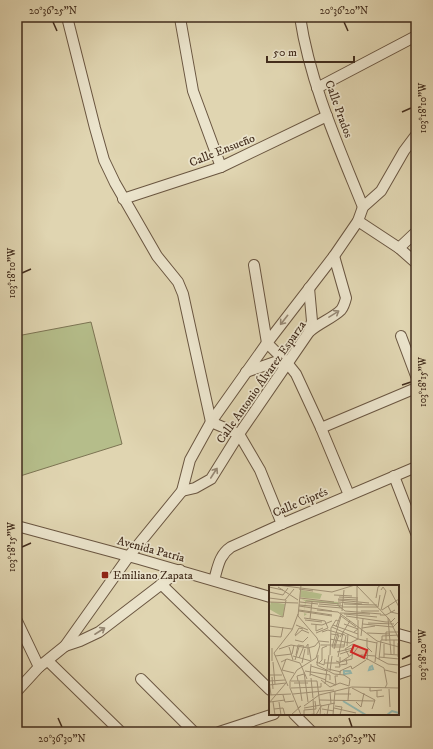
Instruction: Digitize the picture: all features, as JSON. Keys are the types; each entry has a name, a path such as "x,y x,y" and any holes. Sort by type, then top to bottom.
{"street":[{"path":"67,17 104,160 124,199 157,256 178,282 183,294 211,422 239,434 260,470 282,524"},
{"name":"Calle Prados","path":"300,17 317,88 363,207"},
{"path":"180,18 193,91 221,167"},
{"path":"317,88 416,36"},
{"name":"Calle Ensueño","path":"124,199 221,167 327,116"},
{"name":"Calle Antonio Álvarez Esparza","path":"17,691 44,664 65,646 129,556 182,491 190,460 211,422 267,343 334,256 358,221 363,207 381,191 404,151 416,135"},
{"path":"358,221 399,248 416,263"},
{"path":"399,248 416,232"},
{"name":"Calle Antonio Álvarez Esparza","path":"182,491 194,488 211,479 239,434 309,332 316,325 340,310 344,305 346,298 334,256"},
{"path":"254,265 267,343 296,374 321,428 349,495"},
{"path":"309,288 312,321 309,332"},
{"path":"401,336 416,376"},
{"path":"246,372 275,362 288,364"},
{"path":"321,428 416,388"},
{"name":"Calle Ciprés","path":"214,580 224,551 231,547 416,467"},
{"path":"394,476 416,533"},
{"name":"Avenida Patria","path":"21,527 180,570 269,597"},
{"name":"Calle Antonio Álvarez Esparza","path":"65,646 99,632 180,570"},
{"path":"161,584 269,689"},
{"path":"17,620 44,664 121,732"},
{"path":"399,634 416,639"},
{"path":"399,674 416,668"},
{"path":"141,679 194,732"},
{"path":"219,732 271,715"},
{"path":"295,715 312,732"}],"green space":[{"path":"91,322 122,444 17,477 17,336"}],"place":[{"name":"Emiliano Zapata","path":"105,575"}]}
